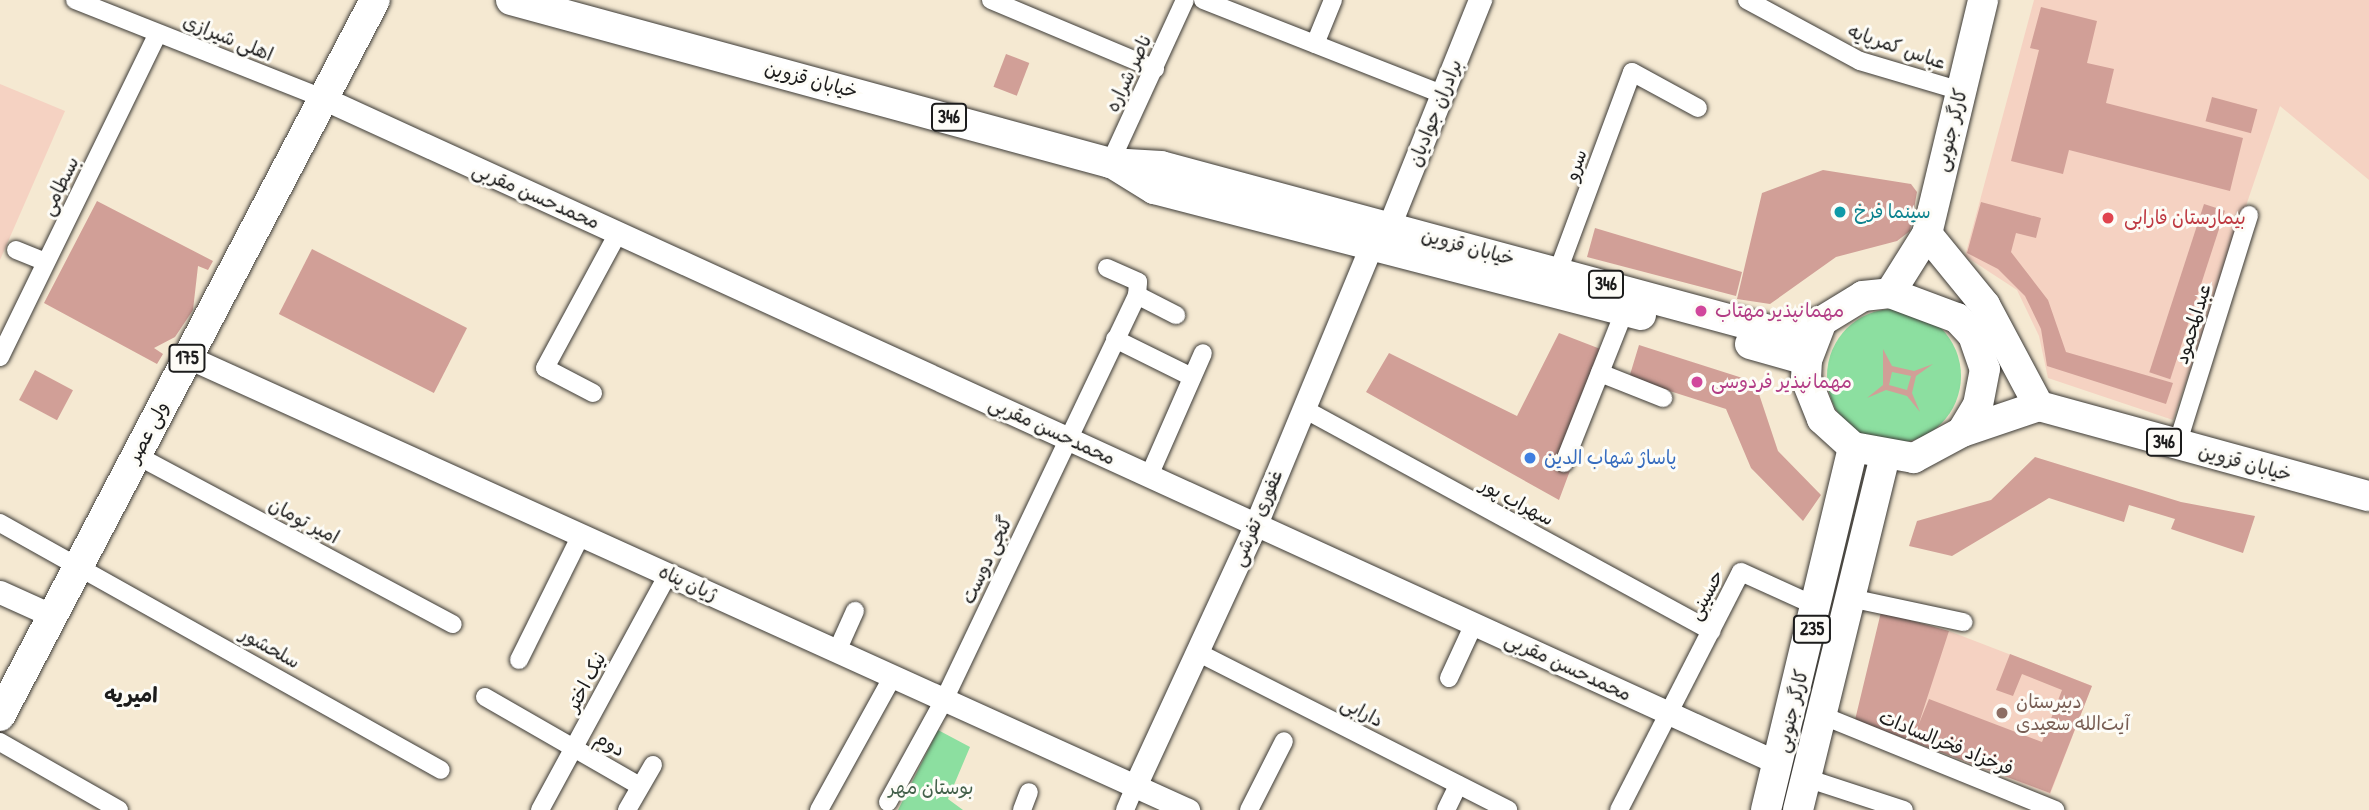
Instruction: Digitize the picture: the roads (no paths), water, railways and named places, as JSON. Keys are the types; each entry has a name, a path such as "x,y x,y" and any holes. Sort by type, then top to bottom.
{"main road":[{"name":"ولی عصر","path":"0,716 49,614 136,455 375,0"},
{"name":"خیابان قزوین","path":"511,0 1110,163 1161,166 1380,237 1625,310 1807,359"},
{"name":"کارگر جنوبی","path":"1890,293 1927,234 1983,0"},
{"path":"1927,234 1984,305 2039,406 1962,432 1914,458 1885,457 1853,447 1812,402 1807,359 1822,321 1863,296 1890,293 1940,308 1973,335 1985,376 1962,432"},
{"name":"خیابان قزوین","path":"1380,237 1558,271 1784,334 1822,321"},
{"name":"خیابان قزوین","path":"2039,406 2369,496"},
{"name":"کارگر جنوبی","path":"1766,810 1818,607 1853,447"},
{"name":"کارگر جنوبی","path":"1798,810 1885,457"}],"street":[{"name":"اهلی شیرازی","path":"75,0 325,99"},
{"path":"991,0 1155,69"},
{"name":"ناصر شراره","path":"1110,163 1185,0"},
{"path":"1203,0 1442,94"},
{"path":"1315,44 1333,0"},
{"name":"برادران جوادیان","path":"1380,237 1480,0"},
{"name":"عباس کمرپایه","path":"1747,0 1860,61 1961,91"},
{"name":"بسطامی","path":"0,357 159,33"},
{"name":"سرو","path":"1558,271 1632,72 1698,108"},
{"name":"محمدحسن مقربی","path":"325,99 1778,763"},
{"name":"عبدالمحمود","path":"2177,445 2249,215"},
{"path":"593,393 545,368 618,233"},
{"name":"غفوری تفرشی","path":"1135,786 1256,524 1380,237"},
{"path":"16,250 46,262"},
{"path":"1107,268 1138,282 1137,295 1175,315"},
{"name":"گنجی دوست","path":"888,802 944,699 1137,295"},
{"path":"1564,463 1625,310"},
{"path":"1115,339 1192,377"},
{"path":"1149,476 1203,353"},
{"name":"ژیان پناه","path":"187,357 1188,810"},
{"path":"1600,373 1663,398"},
{"name":"سهراب پور","path":"1304,409 1711,631"},
{"name":"امیر تومان","path":"136,455 453,624"},
{"name":"سلحشور","path":"0,523 78,562 441,770"},
{"path":"519,660 581,535"},
{"name":"حسینی","path":"1619,810 1741,572 1818,607"},
{"name":"نیک اختر","path":"540,810 668,574"},
{"path":"0,592 49,614"},
{"path":"1850,598 1964,622"},
{"path":"837,651 855,611"},
{"path":"1449,678 1474,624"},
{"name":"دارابی","path":"1197,652 1508,810"},
{"path":"819,810 893,676"},
{"name":"دوم","path":"485,698 640,786"},
{"name":"فرخزاد فخرالسادات","path":"1821,715 2055,810"},
{"path":"1249,810 1284,741"},
{"path":"0,742 119,810"},
{"path":"627,810 653,765"},
{"path":"1806,778 1904,810"},
{"path":"1446,810 1458,785"},
{"path":"1125,810 1135,786"},
{"path":"1022,810 1029,792"}],"place":[{"name":"سینما فرخ","path":"1840,212"},
{"name":"بیمارستان فارابی","path":"2108,218"},
{"name":"مهمانپذیر مهتاب","path":"1701,311"},
{"name":"مهمانپذیر فردوسی","path":"1697,382"},
{"name":"پاساژ شهاب الدین","path":"1530,458"},
{"name":"دبیرستان آیت‌الله سعیدی","path":"2002,713"}],"district":[{"name":"امیریه","path":"131,695"}],"park label":[{"name":"بوستان مهر","path":"931,788"}]}
